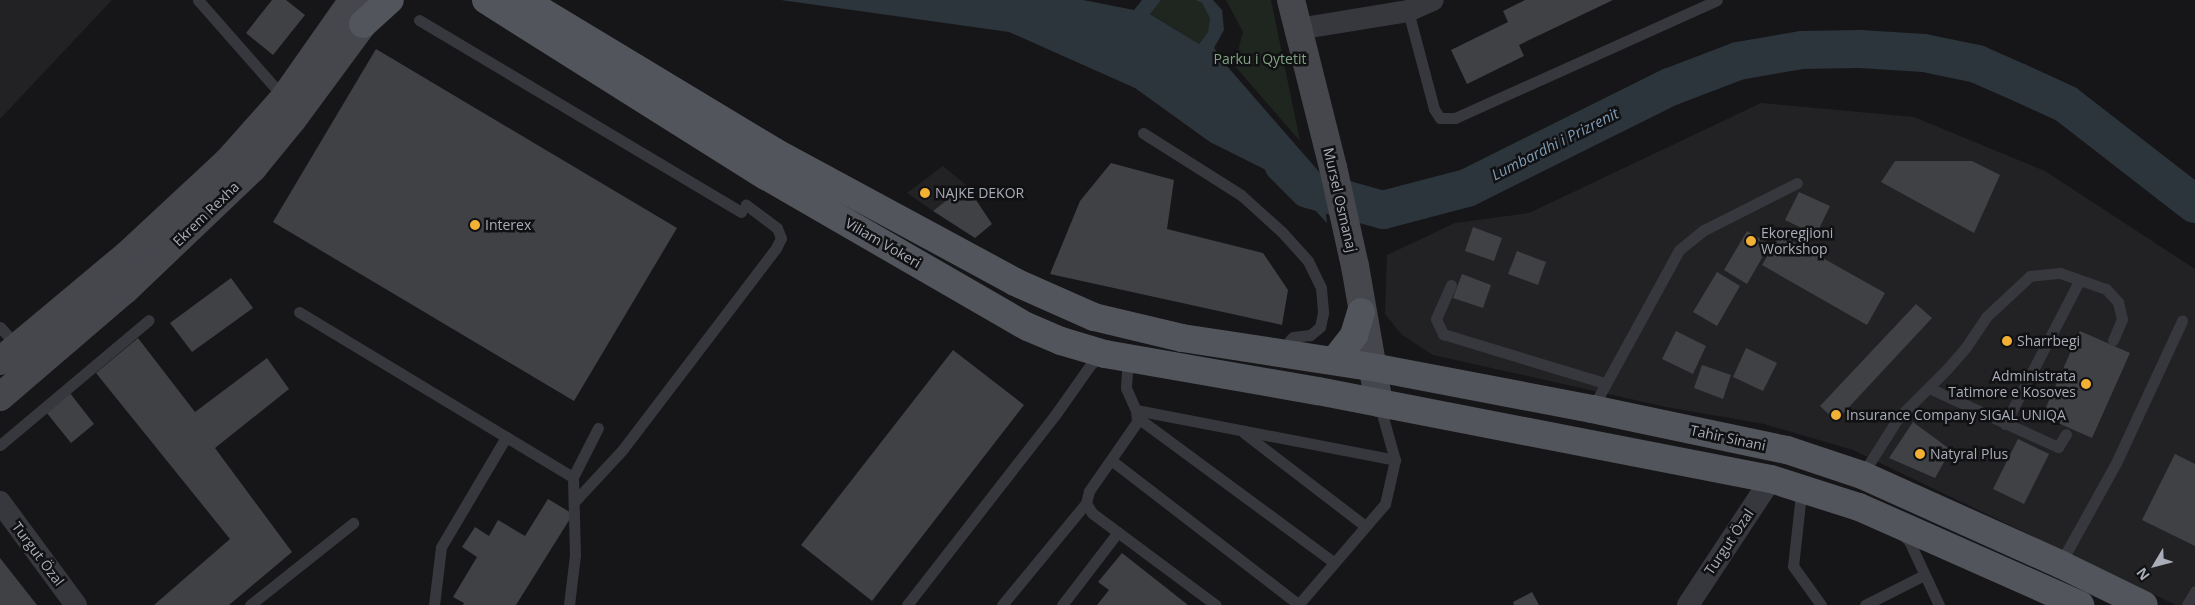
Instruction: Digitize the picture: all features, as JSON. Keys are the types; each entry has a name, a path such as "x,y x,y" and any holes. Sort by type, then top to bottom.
{"main road":[{"path":"358,12 390,0"},
{"name":"Viliam Vokeri","path":"486,0 766,176 1028,327 1061,341 1116,356 1379,403"},
{"name":"Viliam Vokeri","path":"523,0 775,152 1039,294 1094,316 1182,338 1287,353"},
{"path":"1334,361 1354,335 1361,312"},
{"name":"Tahir Sinani","path":"1287,353 1372,367 1592,409 1786,450 1862,475 2060,564 2144,605"},
{"path":"1379,403 1771,479 1859,507 2072,604"}],"street":[{"name":"Ekrem Rexha","path":"6,345 128,254 227,162 358,12 380,0"},
{"name":"Mursel Osmanaj","path":"1291,0 1333,167 1355,266 1361,312 1379,403"},
{"path":"1298,30 1408,11 1433,0"},
{"name":"Ekrem Rexha","path":"0,397 125,290 252,168 293,119 358,12"},
{"name":"Turgut Özal","path":"1688,605 1771,479"},
{"name":"Turgut Özal","path":"0,502 76,605"}],"lane":[{"path":"198,0 284,98"},
{"path":"1408,11 1434,109 1440,118 1455,118 1717,0"},
{"path":"420,20 744,208 777,228 781,238 776,248 623,449 574,502"},
{"path":"1143,133 1241,195 1282,232 1308,261 1321,288 1323,313 1320,327 1310,335 1293,337 1290,340 1287,353"},
{"path":"1592,409 1604,383 1679,250 1704,230 1797,183"},
{"path":"1862,475 1898,418 1966,348 1986,317 2030,276 2060,273 2106,289 2118,302 2122,319 2113,340"},
{"path":"2005,424 2079,281"},
{"path":"1451,285 1436,319 1443,334 1604,383"},
{"path":"298,312 572,477"},
{"path":"0,445 149,320"},
{"path":"2060,564 2116,463 2182,321"},
{"path":"907,605 1049,423 1091,364 1116,356 1137,414 1334,562"},
{"path":"1929,388 1955,398 2005,424 2058,447 2066,434"},
{"path":"1111,460 1298,605 1385,504 1395,460 1379,403"},
{"path":"1137,414 1241,430 1395,460"},
{"path":"1002,605 1086,503 1088,491 1135,426 1137,414"},
{"path":"569,605 575,555 572,477 598,428"},
{"path":"1241,430 1365,526"},
{"path":"434,605 441,547 506,437"},
{"path":"1803,489 1800,494 1792,566 1821,605"},
{"path":"1086,503 1092,513 1216,605"},
{"path":"1888,520 1909,541 1939,605"},
{"path":"250,605 353,523"},
{"path":"1062,605 1118,532"},
{"path":"1865,605 1924,575"},
{"path":"2187,605 2195,591"}],"shaded area":[{"path":"0,0 112,0 0,119"},
{"path":"781,0 1083,0 1134,10 1142,0 1161,0 1150,14 1199,44 1208,32 1210,18 1202,3 1195,0 1213,0 1222,10 1224,30 1214,48 1226,65 1321,174 1327,223 1288,181 1210,142 1135,88 1009,32"},
{"path":"1761,103 1914,117 2045,171 2195,269 2195,605 2176,605 1853,450 1764,424 1666,407 1433,355 1402,335 1385,314 1387,255 1455,223 1529,213"},
{"name":"NAJKE DEKOR","path":"943,166 966,185 933,211 907,193"}],"green space":[{"path":"1161,0 1195,0 1202,3 1211,18 1208,32 1199,44 1149,13"},
{"name":"Parku i Qytetit","path":"1226,0 1271,0 1300,141 1234,65 1243,32"}],"building":[{"path":"272,0 286,0 305,15 273,55 246,33"},
{"path":"1525,0 1613,0 1519,45 1524,56 1467,84 1451,50 1508,22 1503,11"},
{"name":"Interex","path":"376,49 677,228 574,401 273,222"},
{"path":"1895,161 1972,161 2000,175 1974,233 1881,182"},
{"path":"1111,163 1174,180 1167,229 1263,253 1288,290 1282,325 1050,274 1080,201"},
{"path":"966,185 992,224 975,238 933,211"},
{"path":"1799,192 1830,206 1816,235 1785,220"},
{"path":"1473,227 1502,238 1494,261 1465,251"},
{"path":"1747,231 1770,244 1747,284 1724,270"},
{"path":"1780,234 1885,293 1867,325 1762,265"},
{"path":"1517,251 1546,262 1538,285 1508,274"},
{"path":"1717,272 1740,286 1717,326 1693,312"},
{"path":"1462,274 1491,285 1483,308 1453,298"},
{"path":"231,278 253,308 192,352 170,323"},
{"path":"1916,304 1932,318 1836,421 1820,406"},
{"path":"1676,331 1706,346 1693,374 1662,359"},
{"name":"Administrata Tatimore e Kosoves","path":"2080,331 2130,353 2092,438 2042,416"},
{"path":"138,338 195,412 267,358 289,389 215,448 292,552 229,605 154,605 230,539 96,373"},
{"path":"1746,348 1777,363 1763,391 1733,377"},
{"path":"953,350 1024,405 872,601 801,545"},
{"path":"1702,365 1731,375 1723,399 1694,388"},
{"path":"70,393 94,424 71,443 46,412"},
{"name":"Natyral Plus","path":"1913,422 1951,450 1935,478 1889,458"},
{"path":"2018,439 2049,454 2024,504 1993,489"},
{"path":"2175,454 2195,464 2195,546 2142,520"},
{"path":"548,499 573,514 516,605 463,605 464,603 453,597 477,557 462,547 475,527 489,536 498,520 525,536"},
{"path":"1122,553 1188,605 1097,605 1109,590 1098,582"},
{"path":"0,558 37,605 0,605"},
{"path":"1532,592 1539,605 1514,605 1513,602"}],"waterway":[{"name":"Lumbardhi i Prizrenit","path":"1283,164 1308,189 1383,210 1467,188 1670,87 1738,61 1802,50 1860,49 1924,53 1977,64 2066,104 2195,204"}],"place":[{"name":"NAJKE DEKOR","path":"925,193"},
{"name":"Interex","path":"475,225"},
{"name":"Ekoregjioni Workshop","path":"1751,241"},
{"name":"Sharrbegi","path":"2007,341"},
{"name":"Administrata Tatimore e Kosoves","path":"2086,384"},
{"name":"Insurance Company SIGAL UNIQA","path":"1836,415"},
{"name":"Natyral Plus","path":"1920,454"}]}
